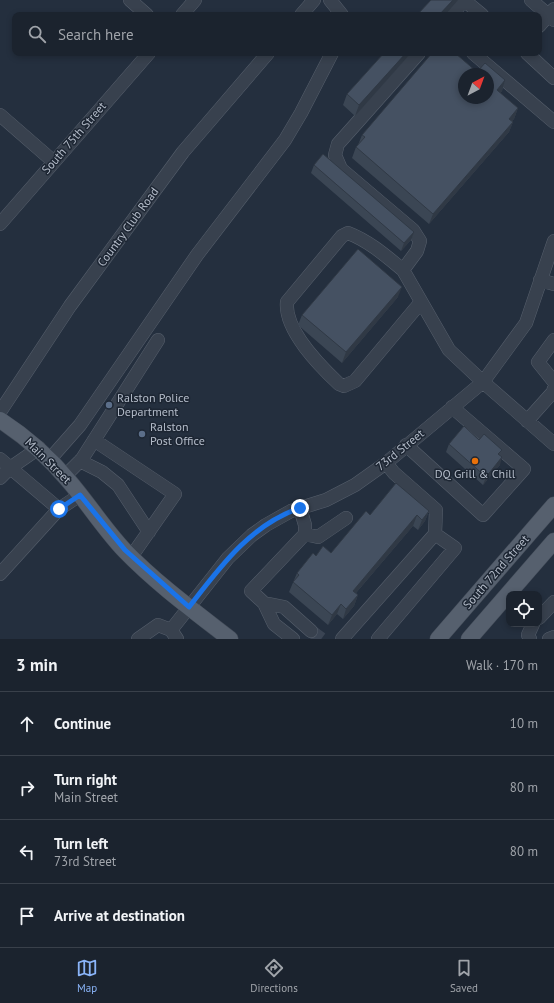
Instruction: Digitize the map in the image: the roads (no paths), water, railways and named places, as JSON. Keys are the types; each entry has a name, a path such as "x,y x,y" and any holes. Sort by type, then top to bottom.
{"main road":[{"name":"Main Street","path":"0,420 44,454 65,476 108,531 132,557 189,607 230,639"},
{"name":"South 72nd Street","path":"438,639 554,505"},
{"name":"South 72nd Street","path":"469,639 554,541"}],"street":[{"path":"130,0 144,12"},
{"path":"185,12 195,0"},
{"path":"304,12 314,0"},
{"path":"330,0 340,12"},
{"path":"454,12 464,0 478,12"},
{"path":"531,0 552,15 542,23"},
{"name":"South 75th Street","path":"0,224 145,56"},
{"name":"Country Club Road","path":"0,412 70,306 183,152 265,56"},
{"path":"0,478 10,468 44,454 80,426 193,262 285,140 302,113 330,56"},
{"path":"404,270 417,251 420,241 413,230 341,169 336,154 338,144 416,56"},
{"path":"477,56 554,122"},
{"path":"530,56 554,78"},
{"path":"0,115 54,162"},
{"path":"421,302 354,382 344,386 339,384 311,357 286,311 287,302 342,236 348,233 360,237 404,270 449,350 554,444"},
{"name":"73rd Street","path":"174,635 189,607 241,544 266,525 300,508 341,493 390,468 406,445 483,382 526,323 554,241"},
{"path":"540,280 554,284"},
{"path":"65,476 80,461 158,340"},
{"path":"554,340 538,362 554,382"},
{"path":"527,421 553,392 554,388"},
{"path":"406,445 483,515 524,469 452,407"},
{"path":"94,440 175,494 132,557"},
{"path":"0,459 59,509"},
{"path":"80,461 102,472 118,485 149,532"},
{"path":"342,639 436,528 436,510 390,468"},
{"path":"0,574 59,509 80,495"},
{"path":"293,639 274,624 264,603 251,591 305,534 305,525 300,508"},
{"path":"305,534 318,537 346,518"},
{"path":"378,639 455,548 436,528"},
{"path":"542,615 554,602"},
{"path":"264,603 284,607 311,631"},
{"path":"138,639 158,625 174,635"},
{"path":"530,639 528,635 532,627"},
{"path":"549,639 554,637"}],"tunnel":[{"path":"311,631 322,639"}],"place":[{"name":"Ralston Police Department","path":"109,405"},
{"name":"Ralston Post Office","path":"142,434"},
{"name":"DQ Grill & Chill","path":"475,461"}]}
